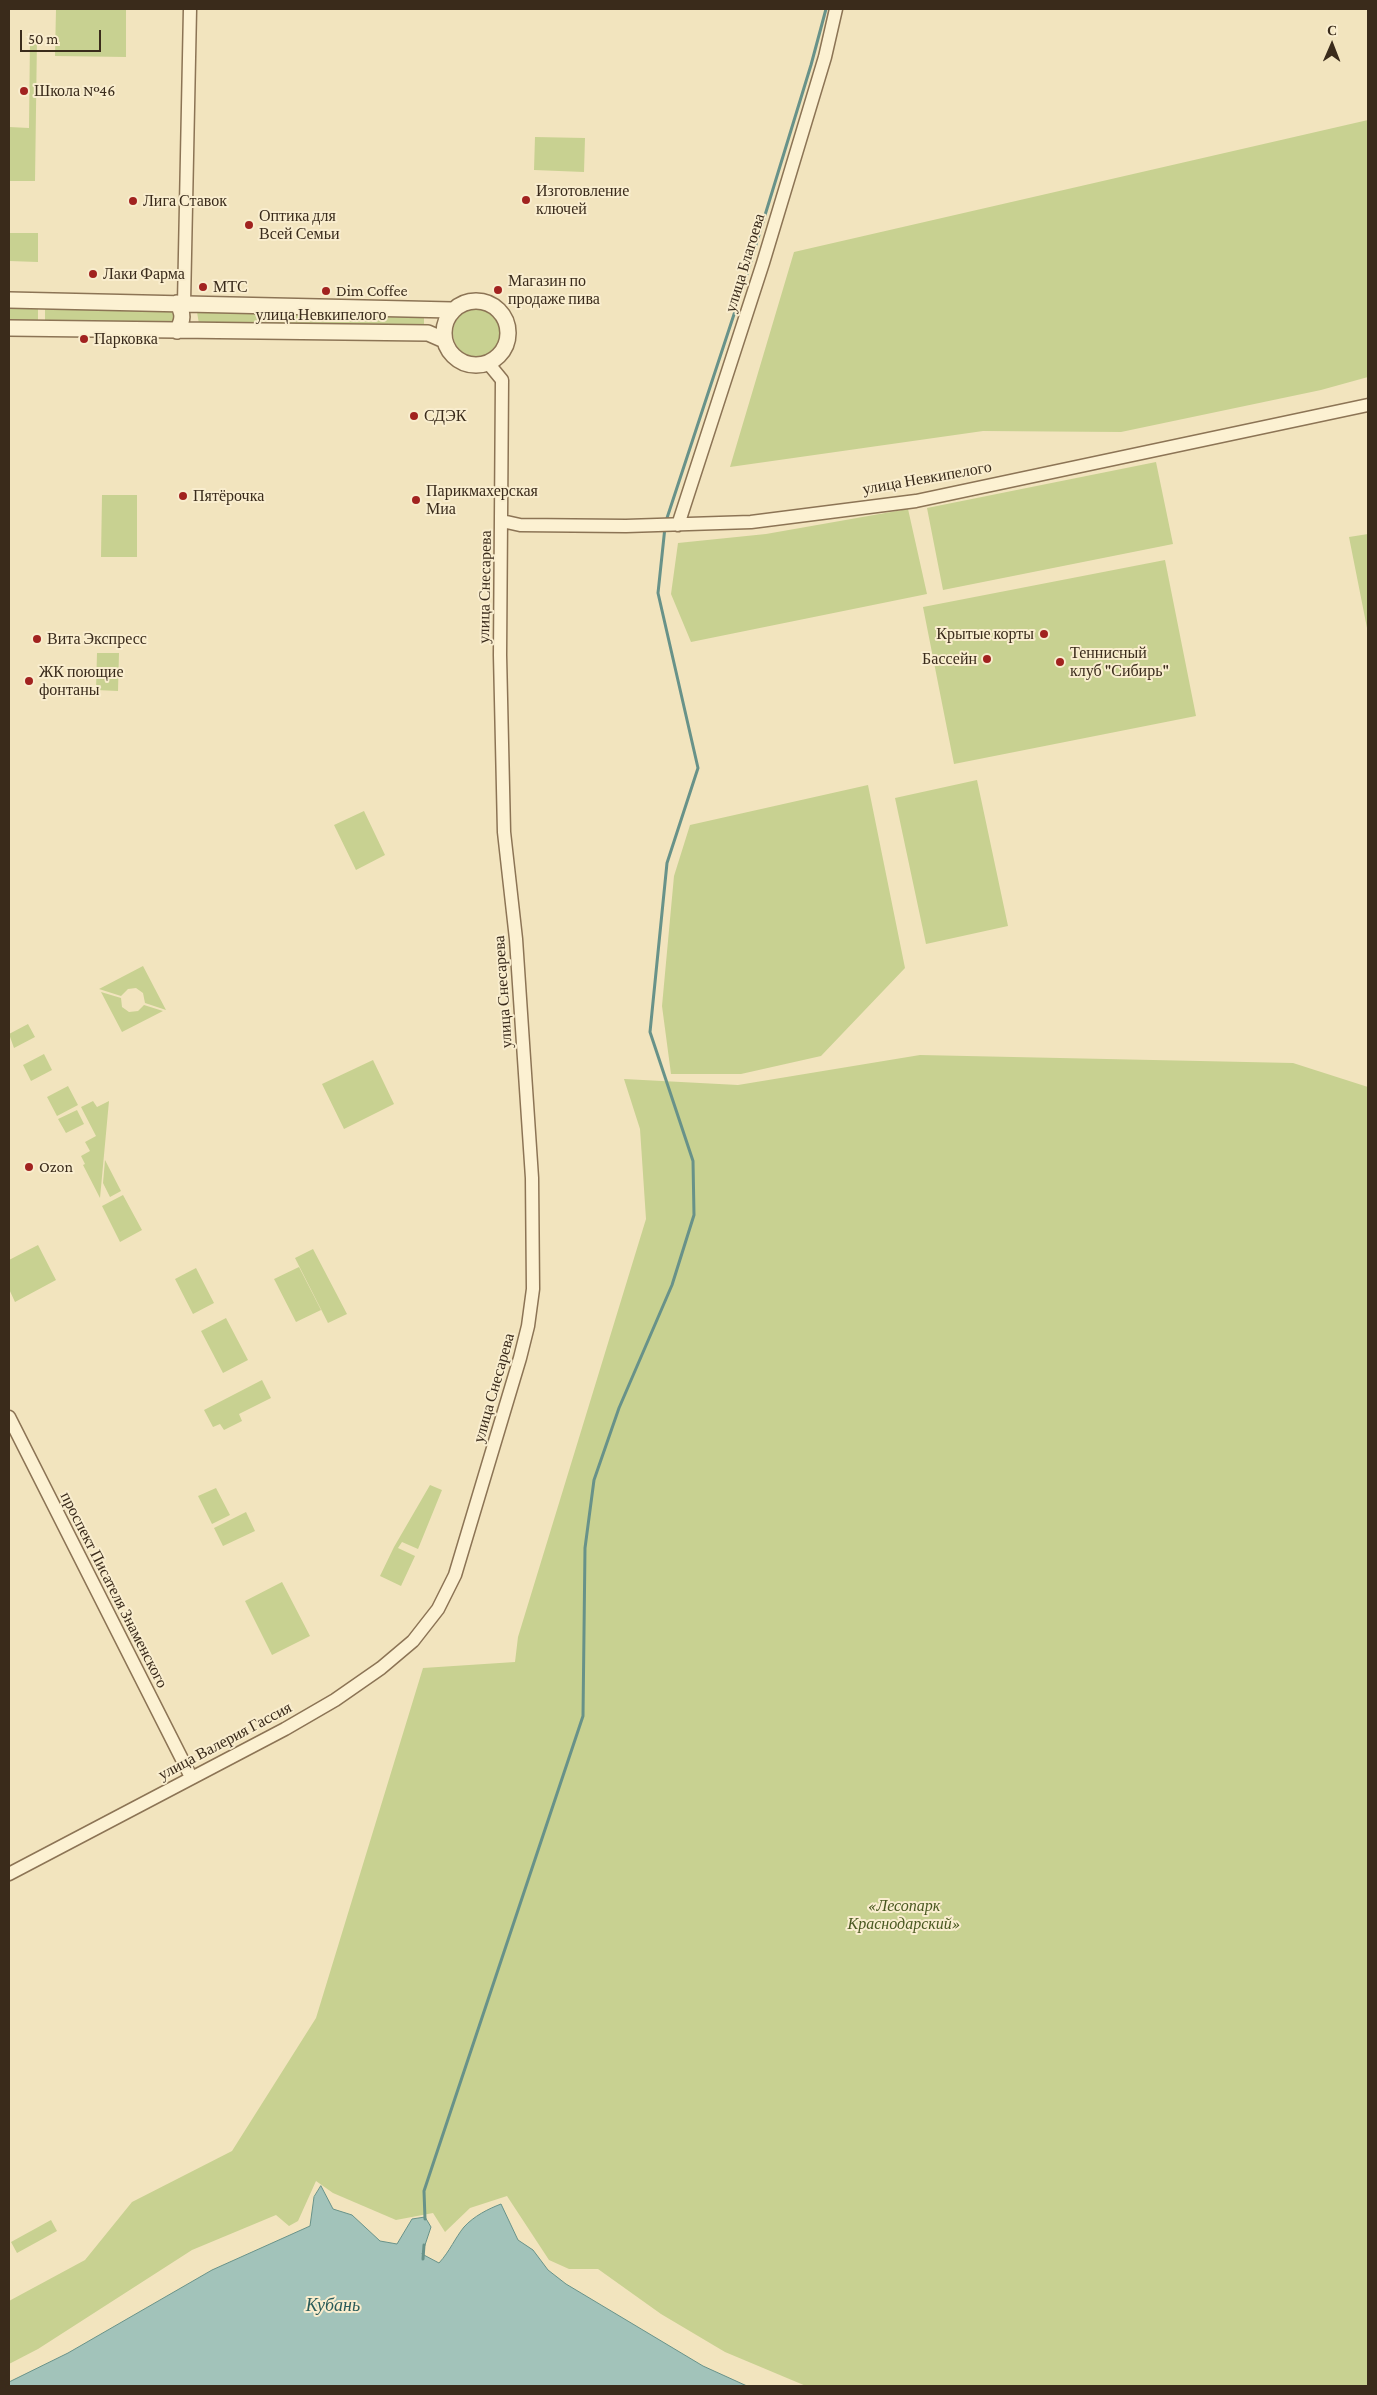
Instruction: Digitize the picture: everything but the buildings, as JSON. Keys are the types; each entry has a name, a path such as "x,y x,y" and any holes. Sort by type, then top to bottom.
{"street":[{"path":"177,331 182,321 185,303 190,9"},
{"name":"улица Благоева","path":"675,525 763,263 825,57 836,9"},
{"name":"улица Невкипелого","path":"9,300 452,310"},
{"path":"479,301 492,305 502,315 508,328 507,342 500,355 488,363 480,365 464,364 451,355 444,340 444,324 452,310 464,303 479,301"},
{"path":"185,303 191,312 191,322 196,331"},
{"name":"улица Невкипелого","path":"9,328 428,333 444,340"},
{"name":"улица Снесарева","path":"438,1610 455,1575 508,1404 528,1326 534,1265 532,1178 516,939 504,832 500,655 502,380 488,363"},
{"name":"улица Невкипелого","path":"502,521 520,525 675,525 751,522 916,501 1368,405"},
{"name":"проспект Писателя Знаменского","path":"9,1417 191,1777"},
{"name":"улица Валерия Гассия","path":"9,1874 285,1729 335,1700 382,1668 413,1641 438,1610"}],"green space":[{"path":"56,9 126,9 126,57 55,56"},
{"path":"30,38 37,38 35,181 9,181 9,127 29,128"},
{"path":"1368,120 1368,377 1321,390 1121,432 983,431 730,467 794,252"},
{"path":"535,137 585,138 584,172 534,170"},
{"path":"9,233 38,233 38,262 9,261"},
{"path":"9,306 38,307 38,322 9,321"},
{"path":"45,307 176,309 175,324 45,322"},
{"path":"477,309 486,311 494,316 499,324 501,333 499,342 494,350 486,355 477,357 468,355 460,350 455,342 453,333 455,324 460,316 468,311"},
{"path":"197,312 424,314 424,327 199,324"},
{"path":"1156,462 1173,544 943,590 927,508"},
{"path":"102,495 137,495 137,557 101,557"},
{"path":"908,509 927,594 691,642 671,594 678,543 766,534"},
{"path":"1368,534 1368,633 1349,537"},
{"name":"Теннисный клуб \"Сибирь\"","path":"1165,560 1196,716 954,764 923,607"},
{"path":"97,653 119,653 118,691 96,690"},
{"path":"977,780 1008,926 926,944 895,798"},
{"path":"868,785 905,968 821,1056 741,1074 671,1074 662,1006 674,876 690,825"},
{"path":"364,811 385,855 356,870 334,825"},
{"path":"143,966 166,1010 145,1003 143,993 136,988 128,989 121,996 99,989"},
{"path":"101,992 121,998 122,1007 129,1012 138,1011 144,1005 163,1011 122,1032"},
{"path":"28,1024 35,1037 14,1048 9,1034"},
{"path":"44,1054 52,1070 31,1081 23,1065"},
{"name":"«Лесопарк Краснодарский»","path":"920,1055 1293,1063 1368,1087 1368,2386 806,2386 725,2352 661,2314 598,2269 569,2269 549,2260 507,2196 470,2208 445,2232 433,2213 396,2220 333,2193 316,2181 298,2221 289,2226 276,2215 192,2250 38,2349 9,2364 9,2301 85,2260 132,2202 232,2151 316,2018 423,1668 515,1662 518,1637 646,1219 640,1129 624,1079 738,1085"},
{"path":"373,1060 394,1104 344,1129 322,1084"},
{"path":"68,1086 78,1105 57,1116 47,1097"},
{"path":"93,1101 97,1107 109,1101 100,1198 83,1165 85,1164 81,1156 90,1151 85,1142 96,1136 81,1107"},
{"path":"77,1110 84,1124 66,1133 58,1119"},
{"path":"105,1160 121,1191 110,1197 103,1183"},
{"path":"123,1195 142,1230 120,1242 102,1206"},
{"path":"38,1245 56,1280 15,1302 9,1289 9,1260"},
{"path":"313,1249 347,1314 328,1323 295,1258"},
{"path":"299,1267 321,1310 296,1322 274,1279"},
{"path":"196,1268 214,1303 193,1314 175,1279"},
{"path":"226,1318 248,1360 223,1373 201,1331"},
{"path":"262,1380 271,1398 239,1414 242,1421 224,1430 220,1424 213,1427 204,1410"},
{"path":"430,1485 442,1490 418,1549 402,1542 398,1548 415,1556 401,1586 380,1576 394,1547"},
{"path":"216,1488 230,1515 212,1524 198,1496"},
{"path":"246,1512 255,1531 223,1546 214,1528"},
{"path":"282,1582 310,1636 272,1655 245,1601"},
{"path":"51,2220 57,2231 17,2253 11,2242"}],"water":[{"name":"Кубань","path":"321,2186 333,2209 352,2215 380,2241 397,2244 412,2219 425,2217 431,2227 422,2254 439,2263 461,2231 472,2219 501,2204 518,2240 533,2250 548,2270 566,2284 703,2366 747,2386 9,2386 9,2382 68,2353 212,2270 310,2226 314,2197"}],"waterway":[{"path":"666,521 743,287 811,65 826,9"},
{"path":"425,2219 424,2191 583,1716 585,1548 594,1480 619,1408 672,1285 694,1215 693,1161 650,1032 667,863 698,768 658,593 665,527"},
{"path":"423,2259 424,2245"}],"place":[{"name":"Школа №46","path":"24,91"},
{"name":"Изготовление ключей","path":"526,200"},
{"name":"Лига Ставок","path":"133,201"},
{"name":"Оптика для Всей Семьи","path":"249,225"},
{"name":"Лаки Фарма","path":"93,274"},
{"name":"МТС","path":"203,287"},
{"name":"Магазин по продаже пива","path":"498,290"},
{"name":"Dim Coffee","path":"326,291"},
{"name":"Парковка","path":"84,339"},
{"name":"СДЭК","path":"414,416"},
{"name":"Пятёрочка","path":"183,496"},
{"name":"Парикмахерская Миа","path":"416,500"},
{"name":"Крытые корты","path":"1044,634"},
{"name":"Вита Экспресс","path":"37,639"},
{"name":"Бассейн","path":"987,659"},
{"name":"Теннисный клуб \"Сибирь\"","path":"1060,662"},
{"name":"ЖК поющие фонтаны","path":"29,681"},
{"name":"Ozon","path":"29,1167"}]}
